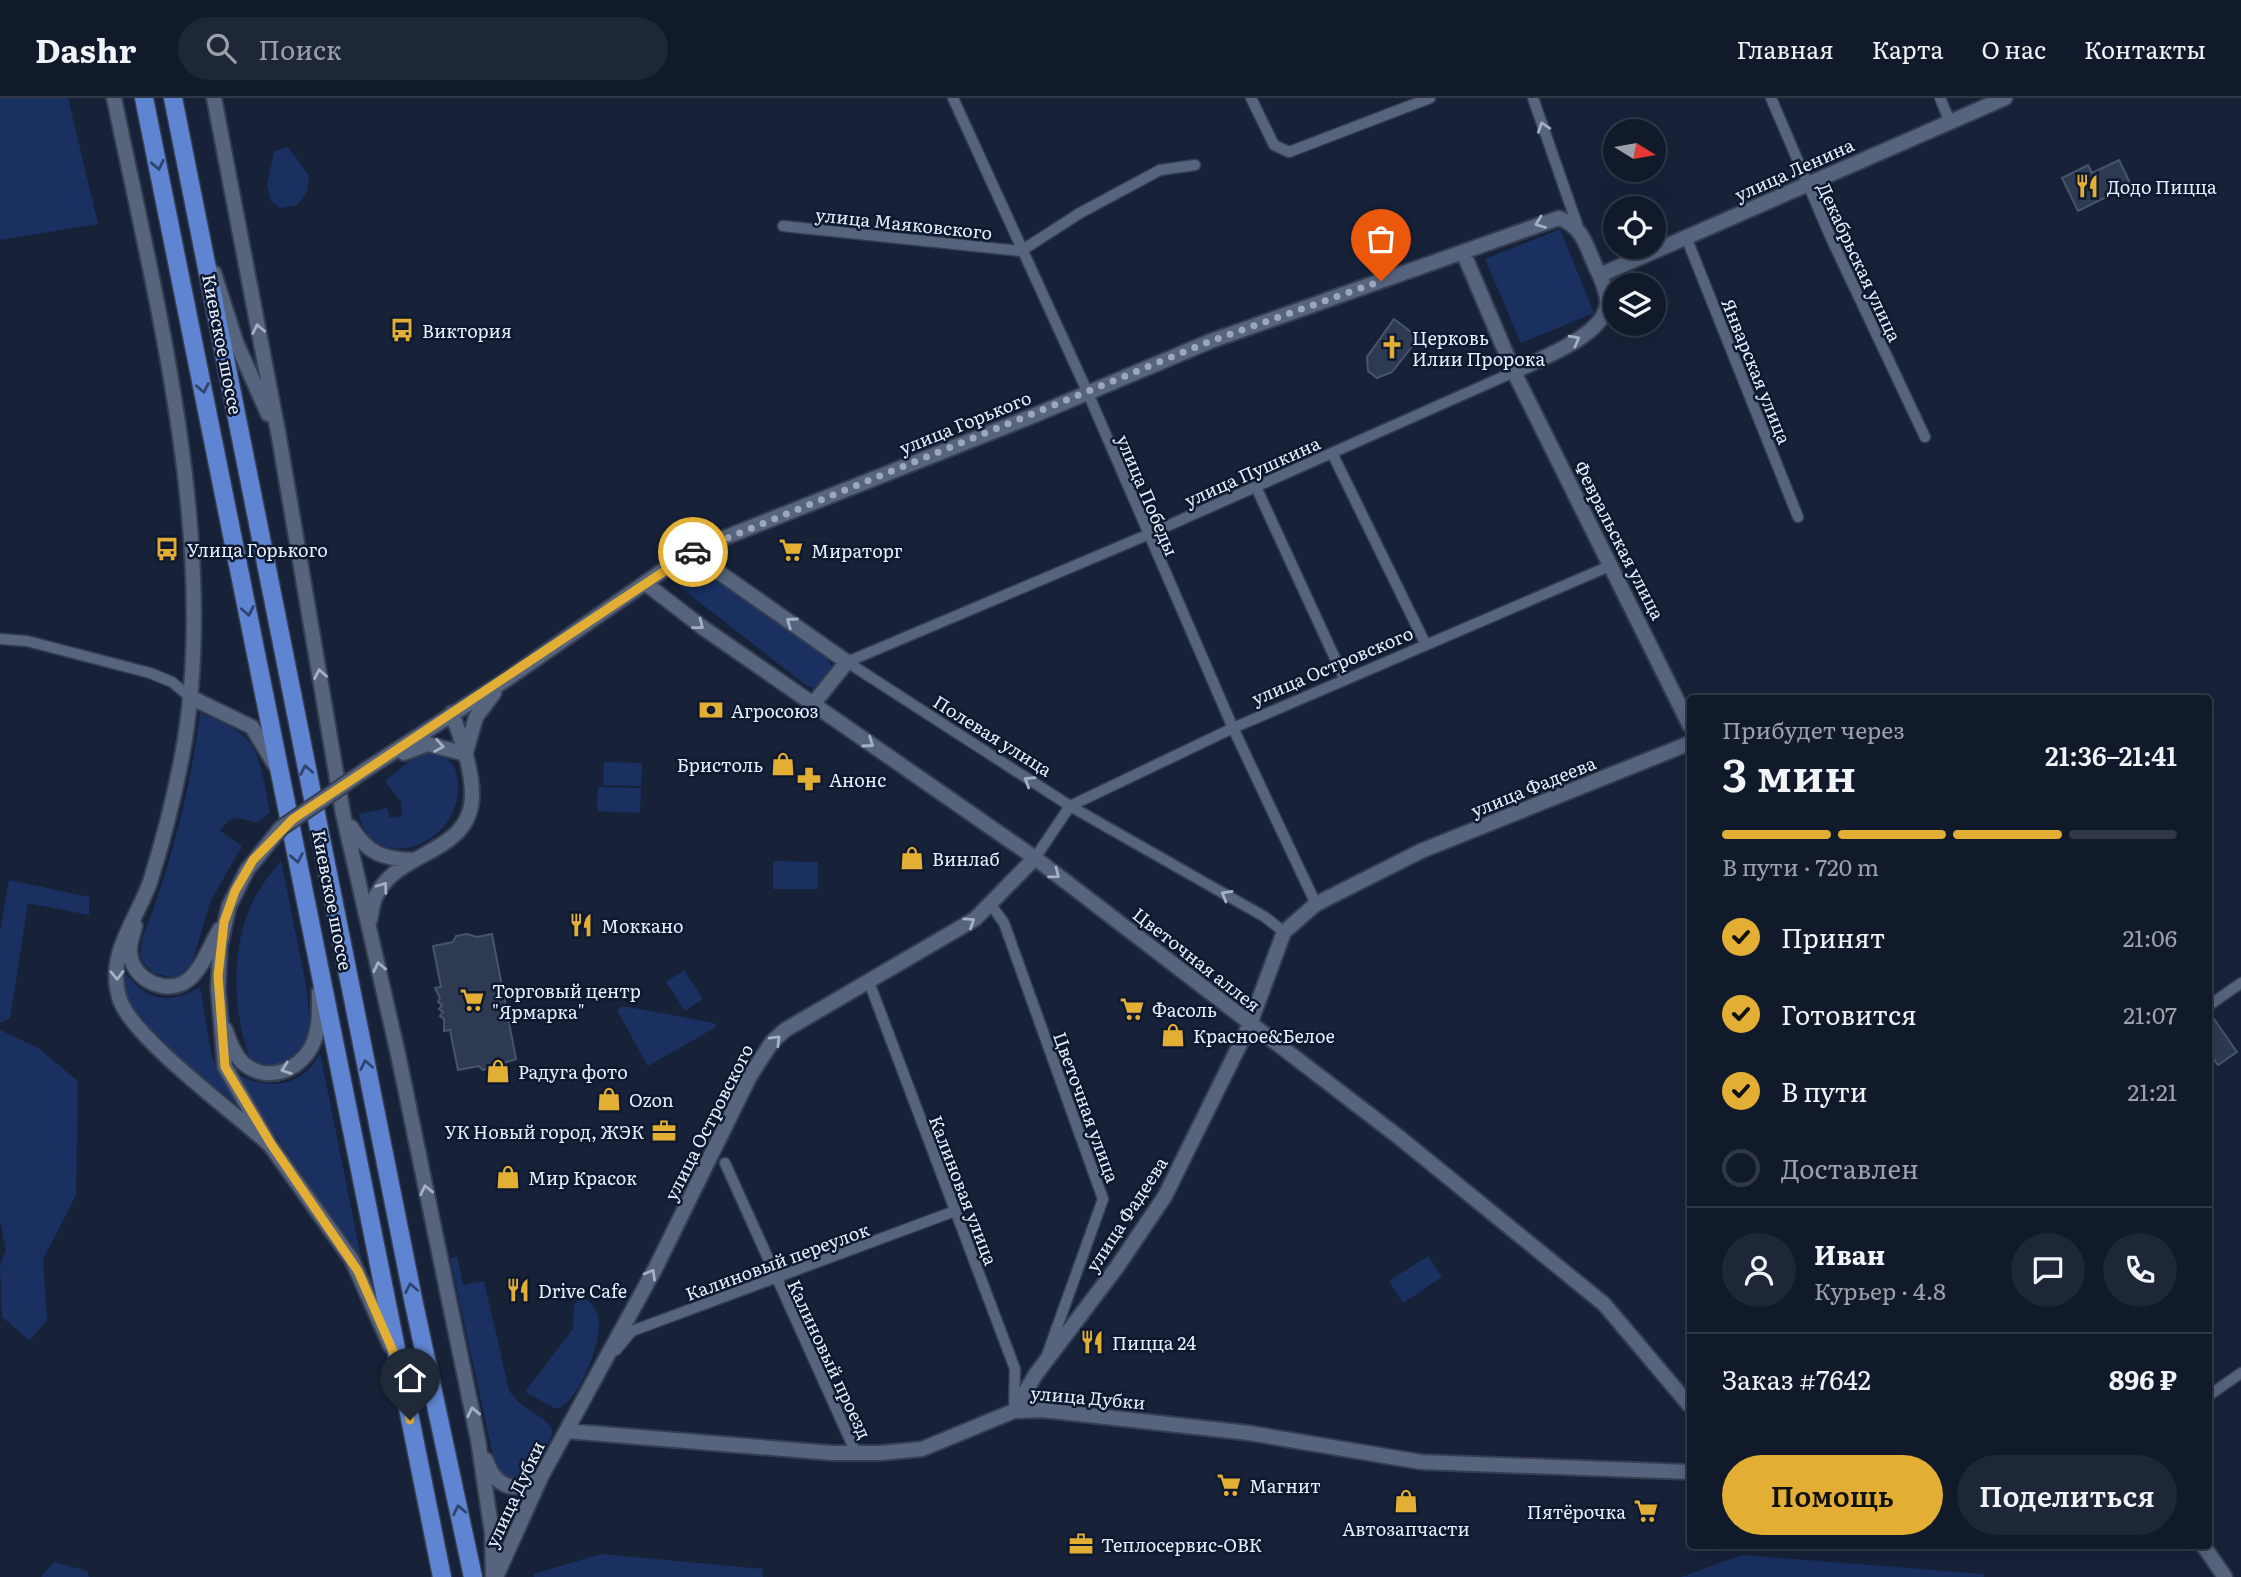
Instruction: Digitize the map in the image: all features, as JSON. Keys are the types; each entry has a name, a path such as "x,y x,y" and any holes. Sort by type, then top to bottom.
{"highway":[{"name":"Киевское шоссе","path":"144,98 442,1577"},
{"name":"Киевское шоссе","path":"173,98 413,1300 473,1577"}],"main road":[{"path":"114,98 164,343 177,430 194,613 190,697 170,808 149,883 120,946 116,967 120,999 128,1016 141,1033 271,1144"},
{"path":"214,98 279,437 343,814 370,925 478,1440 492,1533 494,1577"},
{"name":"улица Ленина","path":"1600,275 2005,98"},
{"name":"улица Горького","path":"507,679 700,548 1211,341 1464,252 1551,218 1559,218 1578,227"},
{"path":"1514,372 1594,330 1605,314 1608,301 1600,275 1578,227"},
{"path":"203,241 236,342 279,437"},
{"name":"Февральская улица","path":"1464,252 1514,372 1687,720"},
{"name":"Полевая улица","path":"700,548 717,571 847,662"},
{"name":"Цветочная аллея","path":"645,583 702,627 1035,858 1440,1170 1604,1304 1687,1402"},
{"path":"813,704 847,662"},
{"path":"138,911 131,943 132,961 145,979 163,987 177,986 194,974 224,922 247,870 281,828 507,679"},
{"path":"466,754 475,717 507,679"},
{"path":"190,697 252,727 281,778"},
{"path":"370,925 381,887 414,860 445,844 465,823 472,791 466,754 452,713"},
{"path":"367,769 428,744 466,754"},
{"name":"улица Фадеева","path":"1014,1411 1165,1196 1250,1024 1284,932 1316,904 1421,851 1687,744"},
{"path":"343,814 360,841 371,852 385,858 414,860"},
{"name":"улица Островского","path":"566,1431 617,1333 668,1244 750,1076 772,1042 785,1030 952,934 991,905 1035,858"},
{"path":"224,922 218,965 225,1067 271,1144 352,1260 400,1367"},
{"path":"220,1014 234,1051 243,1062 265,1073 290,1069 306,1055 317,1028 317,966"},
{"name":"улица Дубки","path":"494,1577 566,1431 856,1453 922,1449 1014,1411 1042,1410 1249,1433 1421,1462 1687,1472"},
{"path":"478,1440 492,1475 503,1486 524,1487 541,1477"},
{"path":"2206,1549 2225,1577"}],"street":[{"name":"улица Победы","path":"953,98 1087,391 1233,729 1316,904"},
{"path":"1251,98 1274,145 1289,152 1430,98"},
{"path":"1533,98 1578,227"},
{"name":"Декабрьская улица","path":"1771,98 1806,184 1925,437"},
{"path":"1940,98 1950,122"},
{"path":"1021,251 1080,213 1160,170 1195,165"},
{"name":"улица Маяковского","path":"783,226 1021,251"},
{"name":"Январская улица","path":"1686,237 1798,517"},
{"name":"улица Пушкина","path":"847,662 1147,535 1514,372"},
{"path":"1332,453 1426,645"},
{"path":"1256,487 1345,680"},
{"name":"улица Островского","path":"1070,807 1233,729 1612,565"},
{"path":"0,639 27,641 150,673 172,682 190,697"},
{"name":"Полевая улица","path":"847,662 1070,807 1265,917 1284,932"},
{"path":"1035,858 1070,807"},
{"name":"Цветочная улица","path":"991,905 1004,923 1103,1199 1049,1345 1046,1362"},
{"name":"Калиновая улица","path":"869,982 1015,1369 1014,1411"},
{"path":"2212,1003 2241,984"},
{"name":"Калиновый проезд","path":"725,1163 775,1280 856,1453"},
{"name":"Калиновый переулок","path":"616,1350 632,1331 956,1211"},
{"path":"2212,1393 2241,1373"}],"shaded area":[{"path":"0,98 68,98 98,224 0,240"},
{"path":"288,147 309,176 307,192 297,205 280,208 271,201 267,186 274,151"},
{"path":"1560,229 1594,313 1521,343 1485,259"},
{"path":"696,565 826,656 832,667 816,688 807,686 680,587 680,577 688,566"},
{"path":"200,713 236,730 254,749 259,760 270,812 258,823 238,818 229,820 220,831 242,846 210,902 192,964 178,976 170,977 153,973 143,962 140,953 142,939 178,828"},
{"path":"431,752 448,760 456,771 457,800 449,819 435,835 418,845 399,849 382,845 368,834 359,814 387,808 390,818 402,816 401,802 385,781 413,758"},
{"path":"604,762 642,763 641,786 603,785"},
{"path":"598,787 641,788 640,813 597,811"},
{"path":"281,860 306,984 309,1029 305,1047 295,1060 279,1066 253,1061 249,1056 239,1018 236,978 246,919 259,890"},
{"path":"773,861 818,862 818,889 773,889"},
{"path":"9,880 89,897 89,915 28,903 10,1018 0,1023 0,932"},
{"path":"122,968 138,987 156,997 176,997 200,987 212,1058 236,1103 175,1057 146,1030 128,1001"},
{"path":"684,970 703,999 685,1011 666,982"},
{"path":"623,1006 714,1023 716,1027 648,1066 617,1010"},
{"path":"0,1030 38,1048 78,1081 76,1195 43,1259 47,1320 30,1341 2,1317 0,1264 6,1250 0,1221"},
{"path":"320,1053 362,1262 261,1114 237,1074 261,1083 284,1083 304,1073"},
{"path":"1428,1256 1442,1277 1403,1303 1389,1281"},
{"path":"457,1257 463,1285 484,1281 509,1390 520,1403 545,1421 553,1432 538,1463 524,1479 503,1475 493,1456 450,1258"},
{"path":"580,1296 592,1304 597,1312 597,1339 581,1383 574,1395 557,1409 525,1392 573,1329 574,1306"},
{"path":"601,1554 763,1569 763,1577 534,1577 534,1574"},
{"path":"1742,1555 1983,1574 1984,1577 1681,1577"},
{"path":"54,1562 87,1571 89,1577 41,1577"}],"building":[{"path":"2119,160 2131,185 2078,211 2062,178 2088,165 2092,173"},
{"name":"Церковь Илии Пророка","path":"1394,319 1419,338 1392,372 1377,378 1368,371 1367,357"},
{"name":"Торговый центр \"Ярмарка\"","path":"467,934 477,937 492,934 516,1059 483,1070 479,1066 458,1070 450,1030 444,1031 444,1019 440,1016 443,1012 439,1009 442,1005 438,1002 440,998 435,988 441,987 433,946 453,942 456,936"},
{"path":"2214,1019 2237,1052 2218,1065 2212,1057"}],"way so far":[{"path":"693,552 1035,415 1211,341 1381,281"}],"place":[{"name":"Додо Пицца","path":"2087,186"},
{"name":"Виктория","path":"402,330"},
{"name":"Церковь Илии Пророка","path":"1392,347"},
{"name":"Улица Горького","path":"167,549"},
{"name":"Мираторг","path":"791,550"},
{"name":"Агросоюз","path":"711,710"},
{"name":"Бристоль","path":"783,764"},
{"name":"Анонс","path":"809,779"},
{"name":"Винлаб","path":"912,858"},
{"name":"Моккано","path":"581,925"},
{"name":"Торговый центр \"Ярмарка\"","path":"472,1000"},
{"name":"Фасоль","path":"1132,1009"},
{"name":"Красное&Белое","path":"1173,1035"},
{"name":"Радуга фото","path":"498,1071"},
{"name":"Ozon","path":"609,1099"},
{"name":"УК Новый город, ЖЭК","path":"664,1131"},
{"name":"Мир Красок","path":"508,1177"},
{"name":"Drive Cafe","path":"518,1290"},
{"name":"Пицца 24","path":"1092,1342"},
{"name":"Магнит","path":"1229,1485"},
{"name":"Автозапчасти","path":"1406,1501"},
{"name":"Пятёрочка","path":"1646,1511"},
{"name":"Теплосервис-ОВК","path":"1081,1544"}],"route":[{"path":"410,1420 400,1367 358,1271 343,1245 271,1144 225,1067 218,976 224,922 235,891 253,860 277,832 293,819 507,679 693,552"}]}
